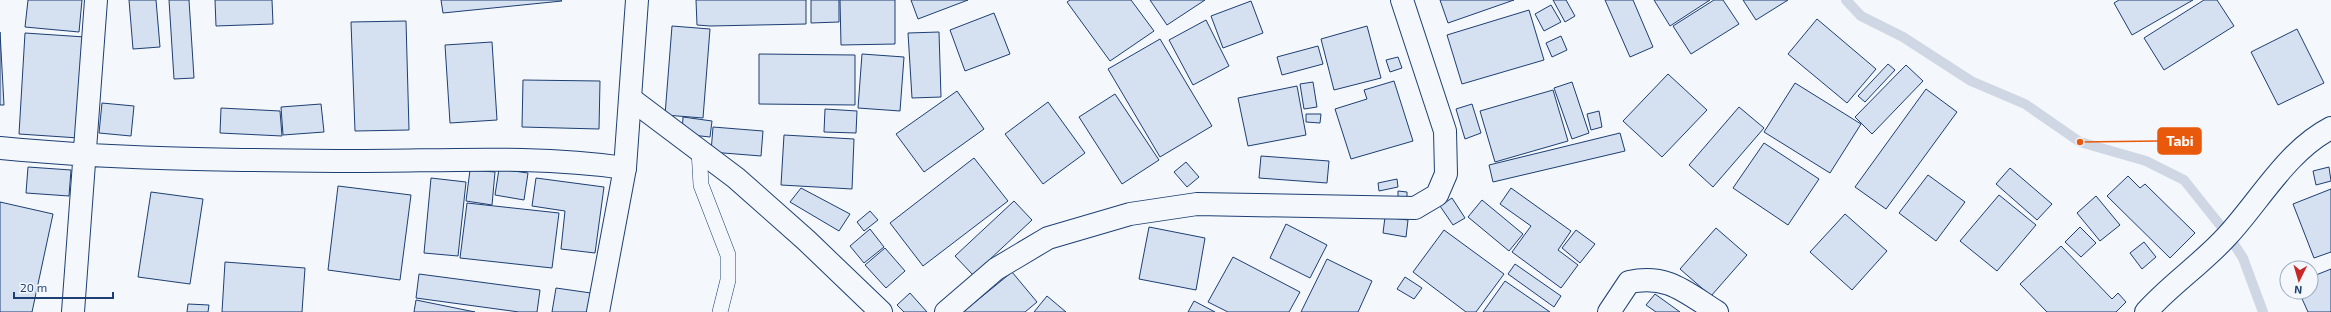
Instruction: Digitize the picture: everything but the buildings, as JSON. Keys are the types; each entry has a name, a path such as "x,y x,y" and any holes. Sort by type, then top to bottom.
{"street":[{"path":"74,312 96,0"},
{"path":"598,312 625,168 637,0"},
{"path":"946,312 996,269 1048,238 1130,214 1197,204 1416,208 1438,195 1446,174 1445,131 1402,0"},
{"path":"631,99 736,178 806,240 881,312"},
{"path":"2146,312 2228,236 2277,176 2313,138 2331,128"},
{"path":"0,148 86,155 336,161 535,159 625,168"},
{"path":"1610,312 1629,282 1646,279 1668,282 1717,312"}],"lane":[{"path":"699,150 701,185 728,255 728,280 720,312"}],"waterway":[{"path":"1846,0 1861,16 1903,37 1971,81 2025,104 2080,142 2146,161 2184,180 2228,235 2243,258 2263,312"}],"place":[{"name":"Tabi","path":"2080,142"}]}
